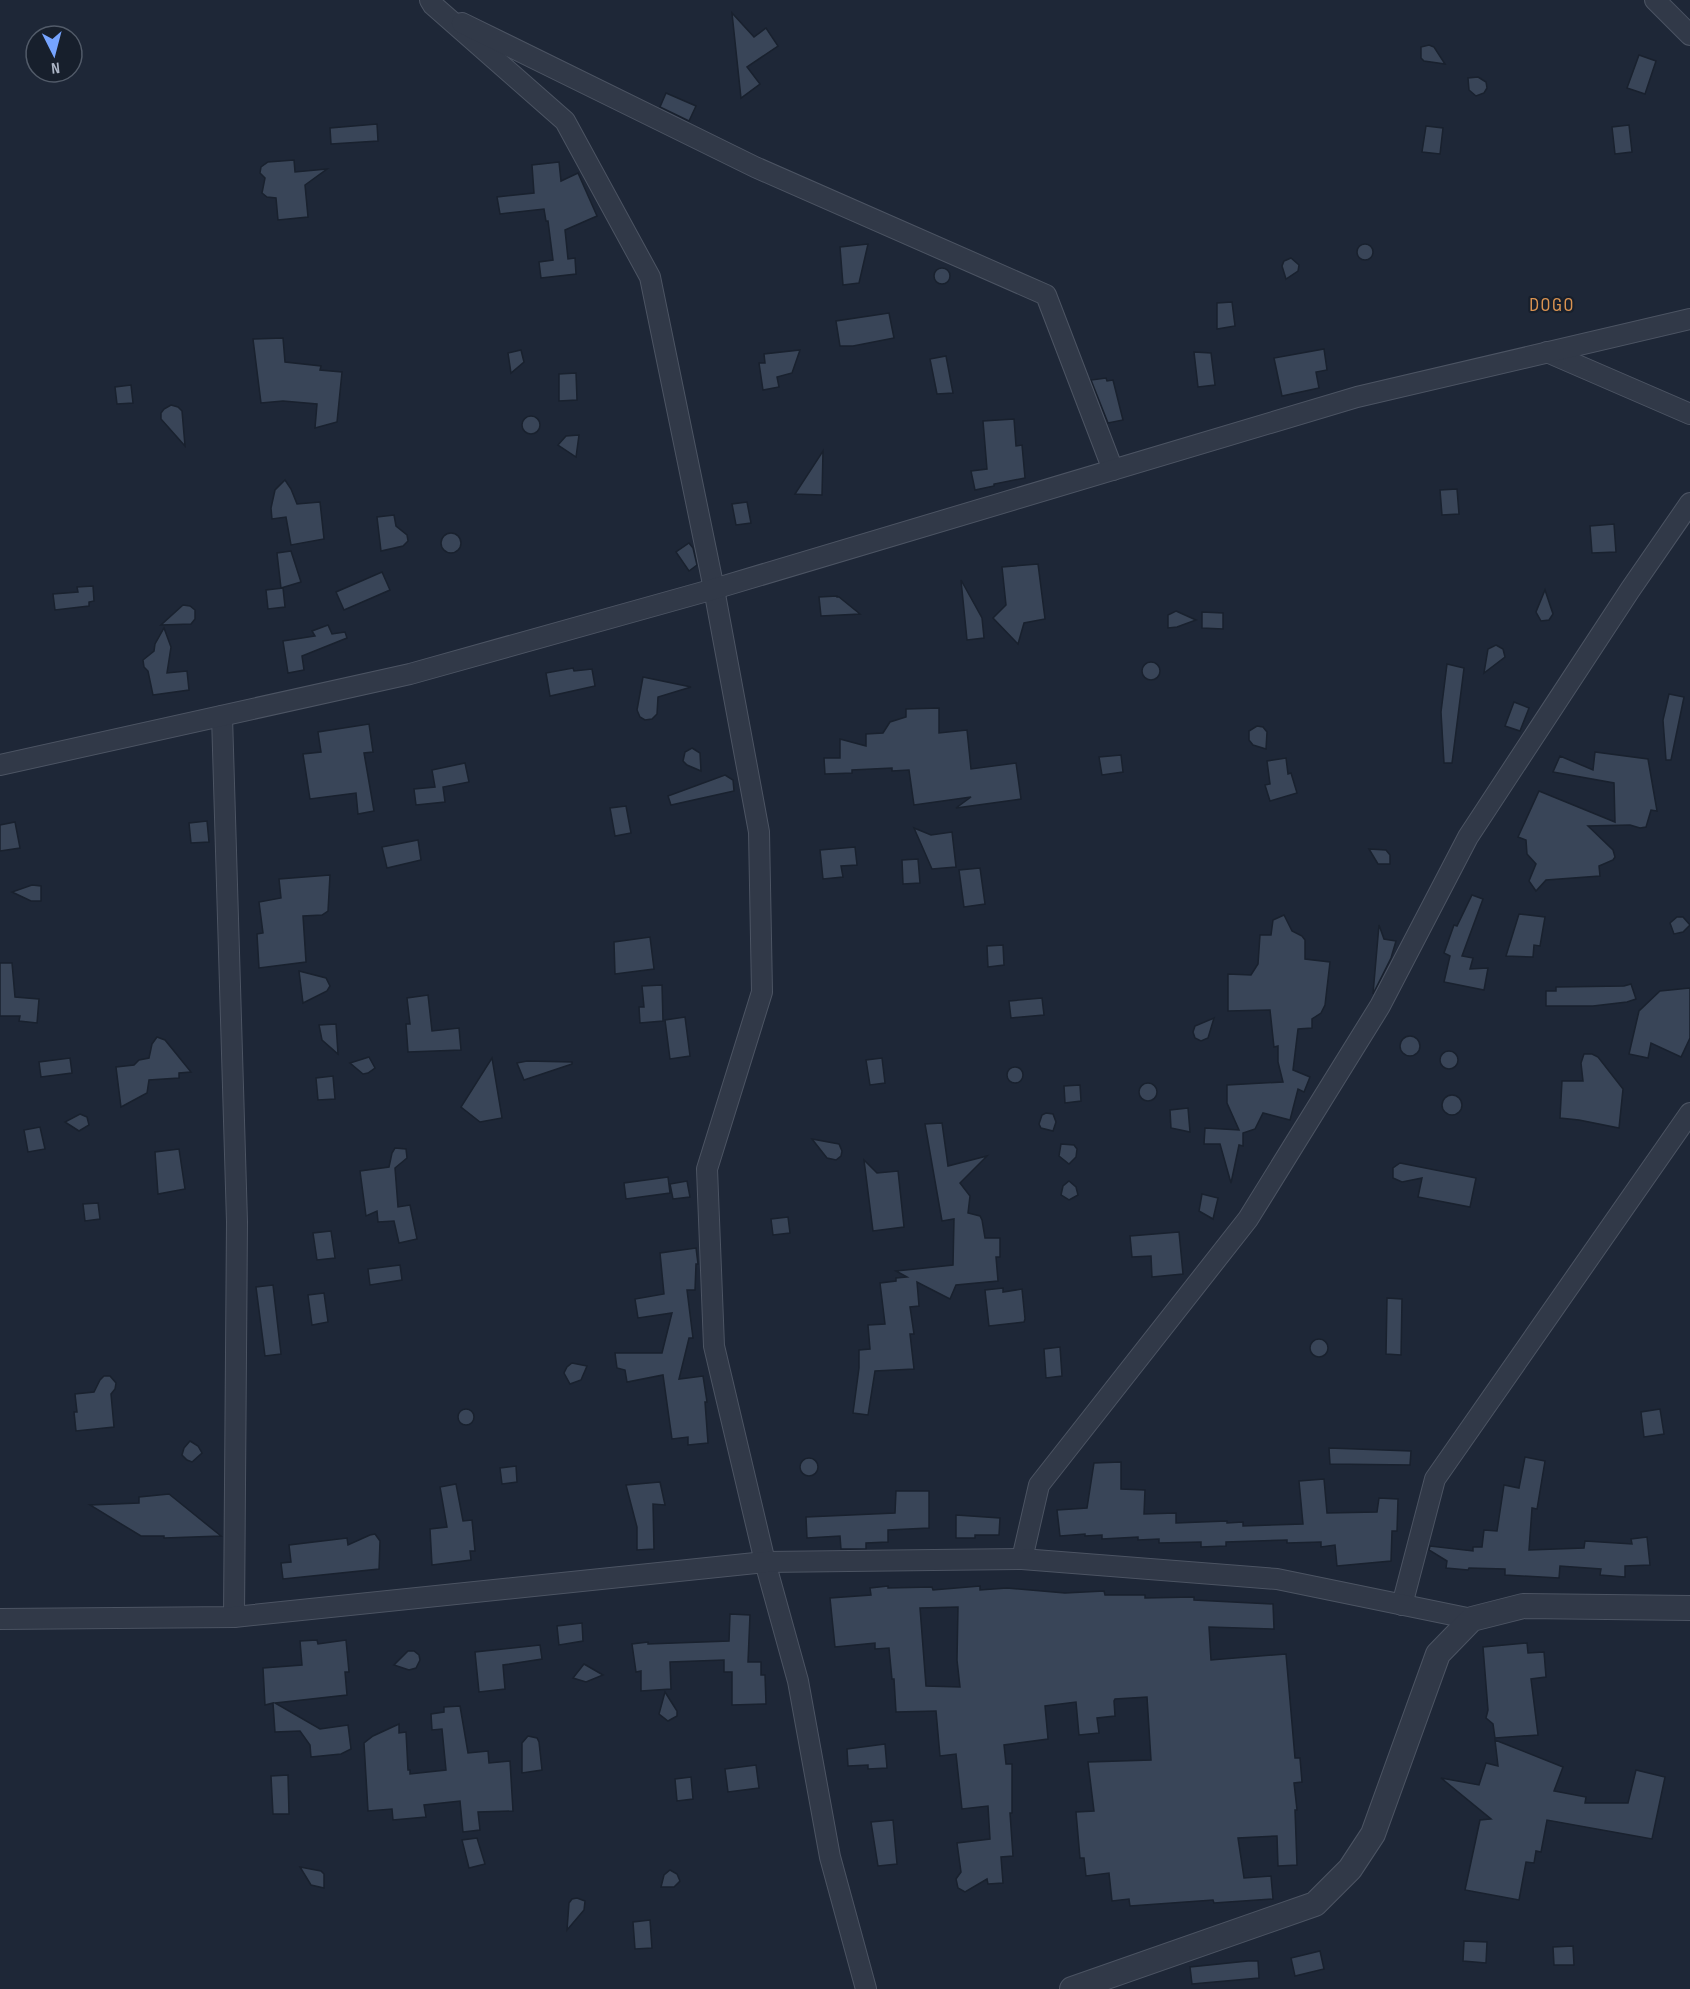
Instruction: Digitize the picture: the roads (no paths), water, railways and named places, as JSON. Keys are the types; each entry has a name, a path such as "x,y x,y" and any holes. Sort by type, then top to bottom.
{"street":[{"path":"1655,0 1690,35"},
{"path":"434,5 755,167 1046,296 1113,470"},
{"path":"434,5 565,121 650,277 714,589 759,832 762,992 707,1169 714,1346 765,1562 798,1682 830,1857 866,1989"},
{"path":"0,765 410,674 714,589 1357,397 1690,319"},
{"path":"1547,352 1690,414"},
{"path":"1022,1559 1039,1485 1248,1219 1380,1006 1468,837 1690,503"},
{"path":"222,716 237,1222 234,1617"},
{"path":"1402,1605 1435,1479 1690,1113"},
{"path":"0,1619 234,1617 765,1562 1022,1559 1277,1579 1472,1619 1523,1606 1690,1608"},
{"path":"1072,1989 1315,1904 1350,1869 1373,1834 1438,1654 1472,1619"}],"district":[{"name":"DOGO","path":"1552,305"}]}
